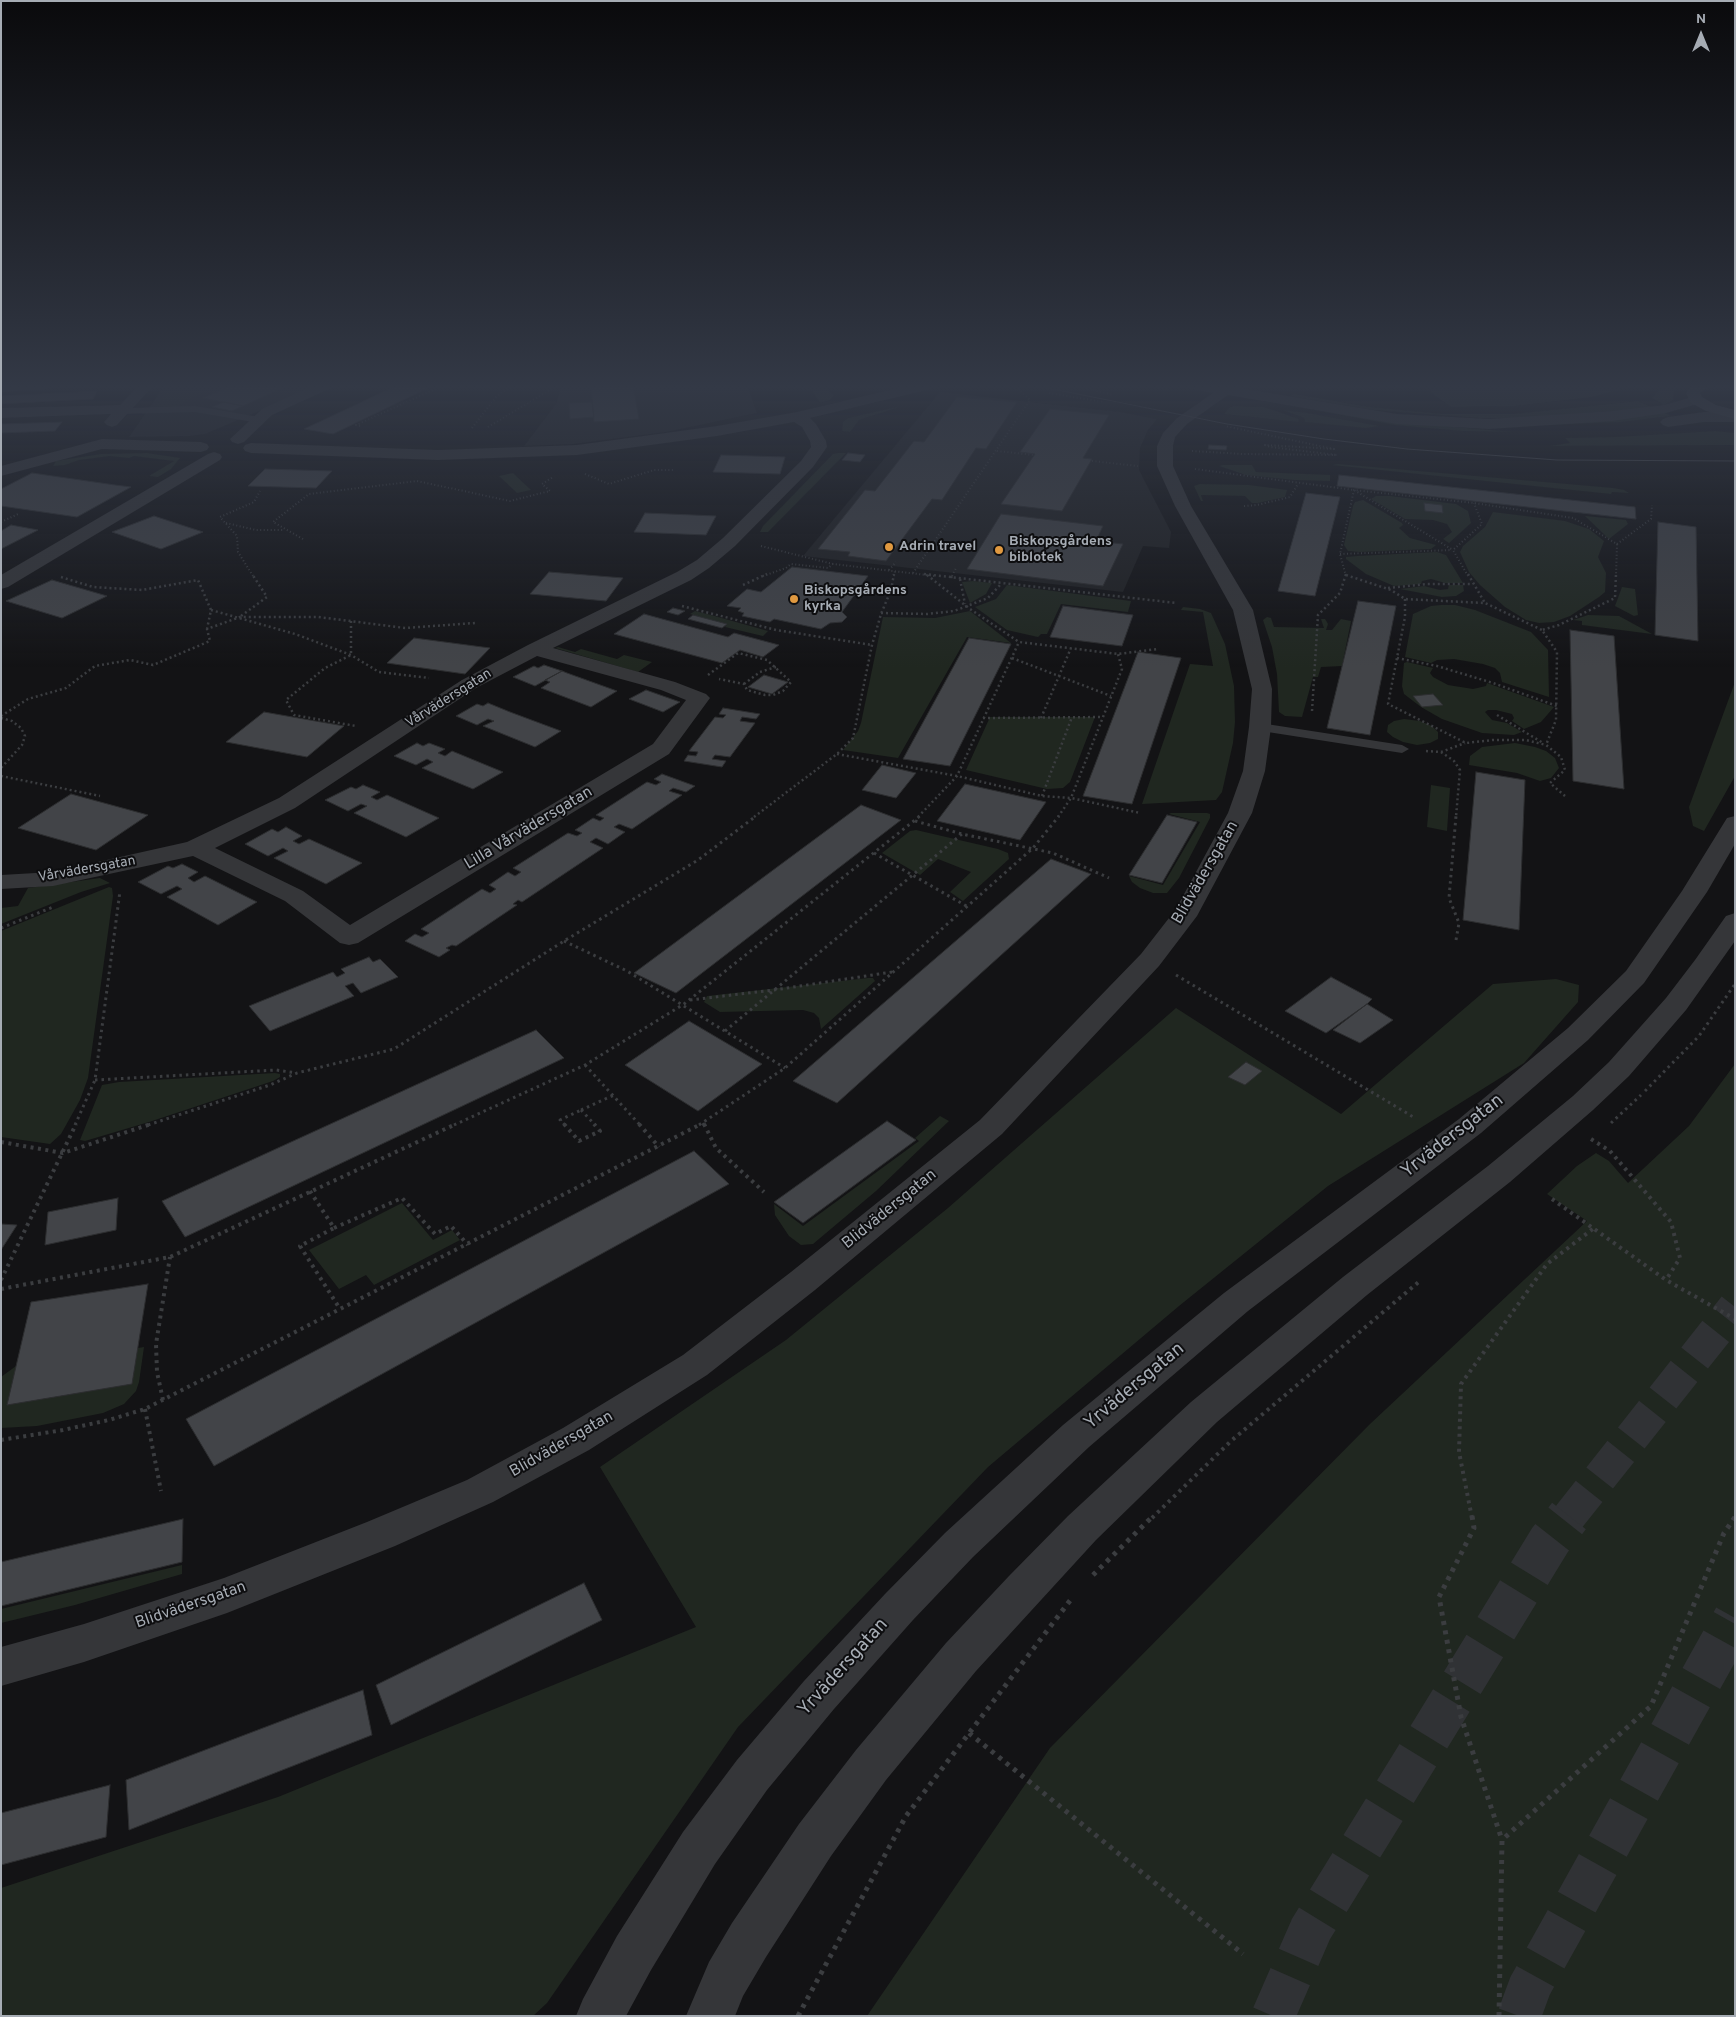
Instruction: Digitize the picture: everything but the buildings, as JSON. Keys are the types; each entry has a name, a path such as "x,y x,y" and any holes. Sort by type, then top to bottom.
{"street":[{"path":"1,583 174,479"},
{"name":"Vårvädersgatan","path":"1,882 53,879 102,870 195,848 287,803 469,684 535,649 684,576 709,559 729,542 792,479"},
{"name":"Blidvädersgatan","path":"1,1667 84,1643 227,1595 381,1534 480,1491 576,1439 703,1359 803,1281 991,1127 1150,960 1188,911 1240,813 1254,771 1260,727 1262,689 1256,655 1243,610 1183,506 1178,479"},
{"name":"Lilla Vårvädersgatan","path":"195,848 294,896 349,937 661,749 699,698 668,686 535,649"},
{"name":"Yrvädersgatan","path":"600,2016 634,1953 699,1848 752,1775 819,1695 899,1607 959,1545 1076,1436 1236,1302 1470,1126 1578,1034 1635,977 1694,892 1735,823"},
{"path":"710,2016 726,1979 749,1940 815,1840 871,1765 961,1657 1022,1588 1204,1412 1355,1286 1499,1174 1583,1103 1618,1069 1676,1004 1705,966 1735,921"}],"lane":[{"path":"1260,727 1402,749"}],"path":[{"path":"302,539 273,522 309,494 417,481 510,502 550,491 542,484 549,479"},
{"path":"597,479 609,484 625,479"},
{"path":"913,573 978,479"},
{"path":"1263,479 1474,503 1573,518 1617,544"},
{"path":"1244,506 1258,505 1290,496 1298,484"},
{"path":"1354,490 1453,550 1485,603"},
{"path":"1319,735 1311,721 1318,615 1340,593 1346,575 1340,554 1354,490"},
{"path":"207,629 240,617 267,597 238,552 237,536 220,516 254,502 260,492"},
{"path":"1340,554 1453,550 1482,524 1474,503"},
{"path":"1617,544 1651,519 1652,506"},
{"path":"1,522 18,514"},
{"path":"226,523 256,530 284,530"},
{"path":"1542,630 1559,625 1615,598 1617,544"},
{"path":"761,546 833,564 1176,604"},
{"path":"889,570 896,562"},
{"path":"743,585 753,579 786,568 791,564 828,568 833,564"},
{"path":"1,768 22,746 25,736 21,728 1,717 28,699 66,688 95,666 130,660 153,665 210,641 207,629 211,610 198,580 142,590 92,587 28,567"},
{"path":"951,578 956,568"},
{"path":"1,1142 62,1153 270,1085 297,1073 394,1049 564,941 698,860 836,754 853,738 872,645 881,613 891,590 895,571"},
{"path":"926,575 965,605 1019,642 1118,654 1158,649"},
{"path":"1346,575 1387,588 1404,599 1485,603 1542,630 1557,652 1556,720 1546,745"},
{"path":"960,578 965,605"},
{"path":"881,613 937,614 968,607 993,595 1002,584"},
{"path":"1387,588 1427,584 1473,584"},
{"path":"643,596 776,630 872,645"},
{"path":"1404,599 1405,617 1388,704 1466,743"},
{"path":"211,610 295,634 350,655 379,672 469,684"},
{"path":"240,617 318,617 405,628 475,623"},
{"path":"350,655 351,621"},
{"path":"1,1289 170,1257 585,1065 684,1004 916,820 957,776 1019,642"},
{"path":"1041,718 1071,648"},
{"path":"744,684 747,690 773,695 783,691 791,682 776,667 767,660 738,653 706,676 744,684 760,672 776,667"},
{"path":"1,1440 62,1430 145,1409 658,1147 703,1123 785,1068 968,907 1032,848 1054,823 1070,798 1122,669 1118,654"},
{"path":"350,655 325,668 286,700 294,715 396,732"},
{"path":"1012,658 1111,696"},
{"path":"1397,658 1446,669 1557,706"},
{"path":"1497,715 1546,745 1561,757 1565,770 1550,783 1565,796"},
{"path":"984,718 1103,717"},
{"path":"1042,796 1072,718"},
{"path":"1456,940 1459,922 1449,898 1460,770 1454,761 1441,752 1466,743 1493,740 1526,740 1546,745"},
{"path":"836,754 957,776 1042,796 1070,798 1140,813"},
{"path":"1,776 40,786 100,796"},
{"path":"916,820 962,834 1053,853 1109,878"},
{"path":"725,1031 962,834"},
{"path":"874,853 968,907"},
{"path":"1,1280 95,1080 121,880 102,870"},
{"path":"564,941 626,971 684,1004 785,1068"},
{"path":"1150,960 1415,1118"},
{"path":"690,1000 774,990 893,972"},
{"path":"1622,1115 1699,1036 1735,984"},
{"path":"585,1065 614,1094 658,1147"},
{"path":"95,1080 276,1070 297,1073"},
{"path":"581,1110 600,1131 579,1141 560,1120 614,1094"},
{"path":"703,1123 716,1148 764,1192"},
{"path":"1591,1139 1610,1151 1671,1222 1680,1258 1666,1280"},
{"path":"310,1191 334,1228"},
{"path":"340,1310 300,1246 334,1228 402,1198 435,1234 452,1226 468,1245"},
{"path":"1552,1199 1666,1280 1735,1319"},
{"path":"1499,2016 1502,1840 1461,1717 1439,1597 1474,1528 1459,1452 1462,1384 1547,1264 1594,1228"},
{"path":"163,1400 157,1372 156,1344 170,1257"},
{"path":"1086,1582 1232,1441 1395,1302"},
{"path":"145,1409 162,1491"},
{"path":"1502,1840 1651,1706 1724,1533 1735,1517"},
{"path":"798,2016 906,1816 1073,1597"},
{"path":"969,1733 1243,1954"}],"shaded area":[{"path":"502,479 519,479 531,490 517,493"},
{"path":"809,479 820,479 768,532 760,532 763,526"},
{"path":"867,479 1144,479 1171,532 1169,548 1143,546 1123,592 803,556"},
{"path":"1286,479 1330,479 1330,481"},
{"path":"1468,479 1511,479 1613,488 1629,493 1612,492 1611,494"},
{"path":"1200,484 1249,485 1287,490 1285,497 1258,503 1252,503 1245,496 1201,495 1203,501 1201,501 1194,486"},
{"path":"1376,496 1456,504 1468,511 1471,523 1449,543 1443,539 1452,532 1447,524 1433,520 1405,519 1371,499"},
{"path":"1363,500 1402,523 1403,525 1399,528 1410,538 1436,545 1431,549 1348,551 1344,545 1353,506 1355,502"},
{"path":"1493,512 1565,521 1589,529 1604,541 1598,557 1606,573 1605,592 1570,616 1554,622 1539,623 1526,620 1505,607 1480,585 1469,572 1460,552 1463,546 1485,527"},
{"path":"1585,516 1626,520 1628,524 1609,539"},
{"path":"1437,552 1446,555 1463,583 1445,583 1431,579 1422,581 1421,584 1394,586 1366,574 1346,559 1346,557 1357,556"},
{"path":"962,582 992,583 986,594 970,603"},
{"path":"1007,585 1131,601 1128,612 1061,604 1047,634 1041,634 1038,637 1007,630 975,607 996,599"},
{"path":"1449,585 1463,585 1464,591 1456,596 1442,597 1400,589 1424,586 1440,590 1448,589"},
{"path":"1622,587 1635,589 1638,615 1634,616 1615,606"},
{"path":"1455,605 1475,610 1531,632 1548,650 1549,697 1502,682 1500,673 1495,668 1483,664 1454,659 1437,660 1431,663 1405,657 1413,614 1431,606"},
{"path":"1183,607 1200,609 1211,613 1225,644 1234,686 1235,722 1233,743 1222,792 1216,800 1142,804 1190,664 1213,666 1203,612 1181,610"},
{"path":"695,611 768,631 763,636 725,627 727,624 690,614"},
{"path":"970,611 1011,643 967,637 898,758 843,750 858,731 861,723 883,617 935,618"},
{"path":"1588,615 1619,616 1652,634 1582,625 1582,621 1573,620"},
{"path":"1267,617 1271,618 1274,627 1324,628 1321,619 1325,619 1328,624 1326,630 1332,630 1341,619 1351,621 1342,666 1321,667 1318,677 1313,677 1302,717 1285,716 1279,712 1277,674 1272,647 1263,620"},
{"path":"558,647 575,652 581,649 617,659 624,655 652,662 638,672 555,648"},
{"path":"1404,663 1433,668 1430,673 1433,677 1448,685 1473,689 1486,686 1487,683 1554,707 1541,722 1524,729 1512,721 1514,718 1512,714 1488,710 1485,712 1492,720 1507,723 1522,732 1514,735 1482,733 1442,719 1421,707 1404,694 1402,686"},
{"path":"1735,682 1735,776 1704,831 1693,826 1689,807"},
{"path":"990,717 1095,717 1070,782 1063,788 1047,789 966,770"},
{"path":"1404,719 1420,721 1432,726 1438,732 1438,739 1430,743 1417,745 1403,742 1387,732 1388,725 1394,721"},
{"path":"1515,743 1546,751 1555,758 1559,768 1551,778 1540,781 1517,773 1469,765 1470,756 1482,747"},
{"path":"1431,785 1450,788 1447,831 1427,827"},
{"path":"1207,813 1210,814 1210,818 1179,878 1167,893 1153,893 1140,888 1132,882 1129,876 1163,885 1200,822 1169,814"},
{"path":"916,830 998,849 1008,853 1009,859 963,901 950,892 971,872 938,859 920,875 882,853 910,831"},
{"path":"100,878 110,883 81,892 1,924 1,908 18,906 28,888"},
{"path":"109,887 112,888 113,896 88,1078 80,1100 61,1134 50,1144 1,1137 1,931"},
{"path":"873,978 875,981 821,1029 819,1018 814,1013 803,1010 720,1012 704,1002 707,996"},
{"path":"1556,979 1579,985 1578,1002 1524,1063 1328,1186 1179,1306 988,1467 738,1727 547,2003 533,2016 1,2016 1,1888 278,1797 696,1627 600,1467 786,1340 948,1208 1176,1008 1341,1114 1493,984"},
{"path":"1735,1064 1735,2016 867,2016 1050,1748 1370,1424 1587,1221 1547,1194 1577,1166 1596,1153 1609,1161 1628,1183 1689,1126"},
{"path":"280,1074 280,1077 273,1081 149,1122 85,1141 80,1140 102,1085 119,1082"},
{"path":"940,1116 949,1121 876,1191 813,1244 801,1245 789,1236 775,1215 774,1204 803,1226 919,1141 915,1138"},
{"path":"402,1203 433,1240 452,1230 460,1240 374,1285 366,1275 339,1289 309,1250"},
{"path":"144,1347 136,1391 124,1404 103,1413 37,1426 1,1428 1,1377 16,1366 7,1405 132,1384 138,1348"},
{"path":"182,1565 182,1574 75,1605 1,1623 1,1609"}],"tunnel":[{"path":"1568,1518 1735,1307"},
{"path":"1273,2016 1311,1929 1550,1540 1569,1516"},
{"path":"1519,2016 1530,1986 1735,1618"}],"place":[{"name":"Adrin travel","path":"889,547"},
{"name":"Biskopsgårdens biblotek","path":"999,550"},
{"name":"Biskopsgårdens kyrka","path":"794,599"}]}
